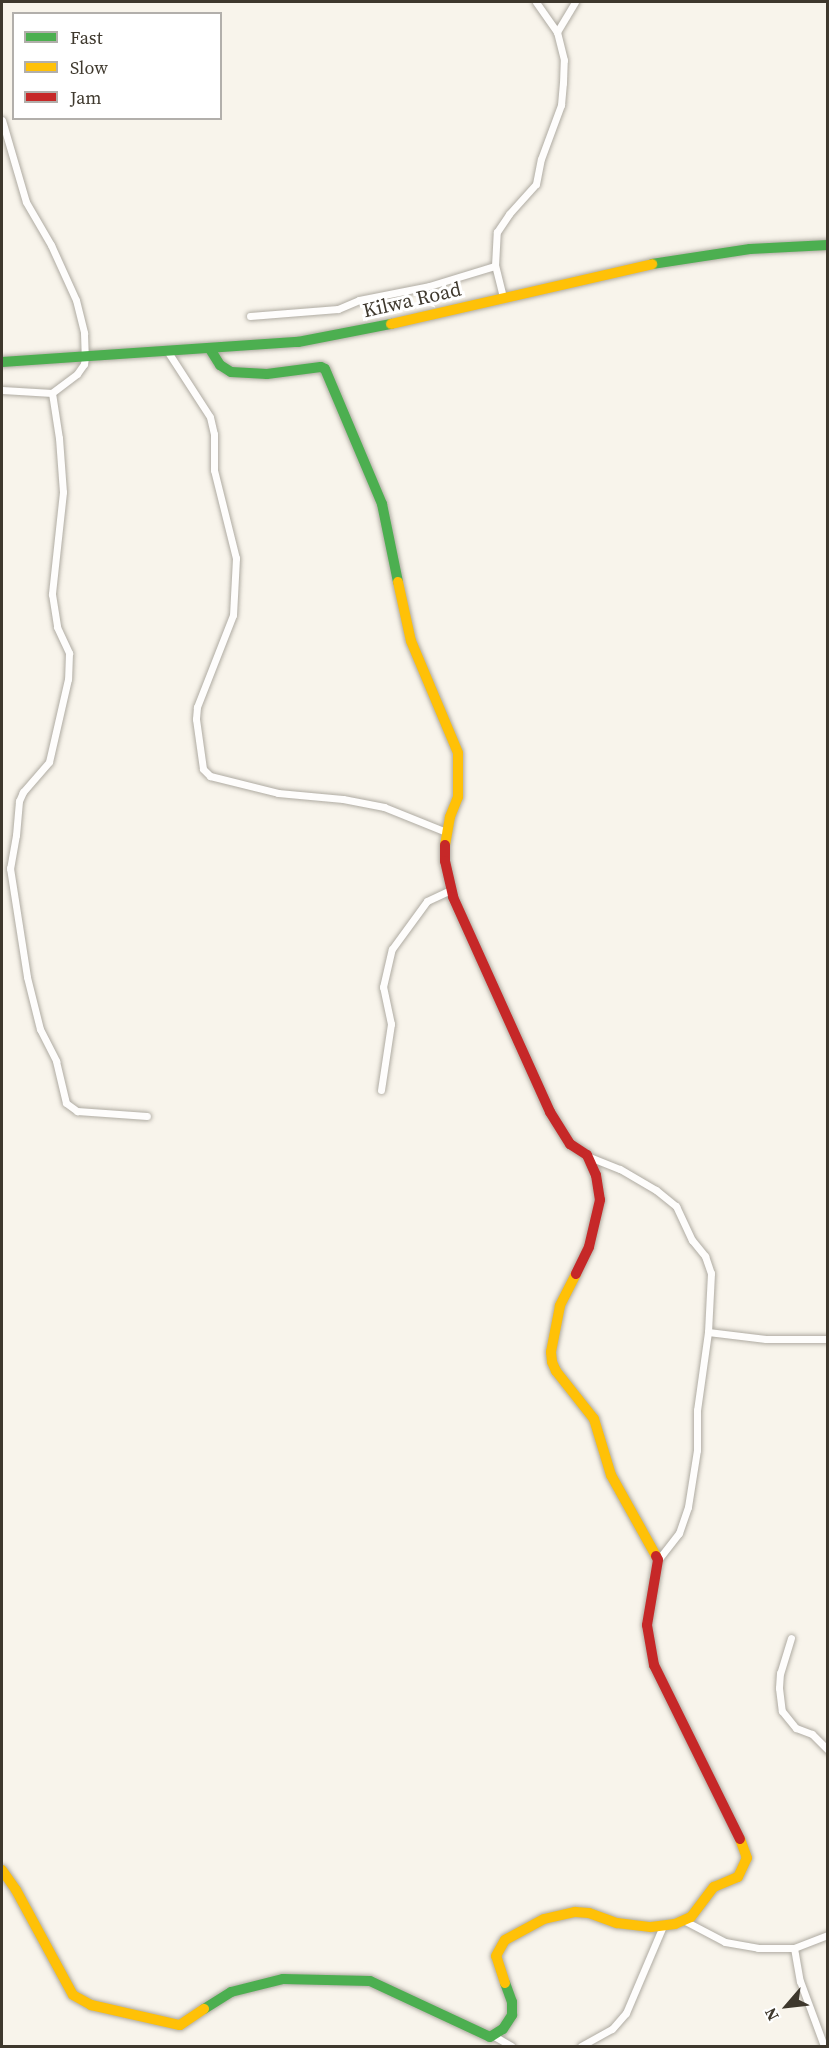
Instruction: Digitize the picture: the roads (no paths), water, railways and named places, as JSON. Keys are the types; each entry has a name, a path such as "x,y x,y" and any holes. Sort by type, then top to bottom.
{"main road":[{"name":"Kilwa Road","path":"2,362 298,342 372,328 669,260 750,249 828,245"},
{"path":"2,1870 16,1890 73,1995 91,2005 180,2025 231,1992 283,1979 370,1981 407,1996 488,2037 494,2036 509,2020 513,2009 496,1956 501,1945 512,1934 544,1919 575,1912 589,1913 617,1923 663,1926 685,1921 710,1891 738,1877 747,1858 747,1853 654,1665 647,1625 658,1560 611,1475 594,1419 556,1371 552,1362 551,1352 560,1305 589,1247 598,1210 600,1200 596,1175 587,1155 570,1144 550,1112 479,959 451,890 445,861 446,832 458,796 460,770 458,753 411,641 382,504 327,371 321,367 267,374 231,372 220,365 210,349"}],"street":[{"path":"503,297 495,266 497,232 505,218 536,184 541,159 561,105 564,60 557,32 536,2"},
{"path":"557,32 575,2"},
{"path":"2,120 26,202 51,244 76,300 84,333 85,357 84,364 77,374 52,393 2,390"},
{"path":"250,316 338,309 358,300 429,286 495,266"},
{"path":"168,352 210,417 214,434 214,470 237,558 233,615 197,707 196,719 206,773 279,794 343,799 375,805 446,832"},
{"path":"52,393 59,438 63,492 51,594 57,627 69,653 69,680 49,762 23,792 19,801 10,868 27,977 40,1029 56,1061 66,1103 77,1111 147,1116"},
{"path":"381,1090 391,1024 383,987 393,949 427,901 451,890"},
{"path":"587,1155 620,1169 656,1190 681,1212 692,1240 705,1256 711,1274 708,1332 698,1399 698,1450 688,1507 679,1533 658,1560"},
{"path":"708,1332 766,1339 828,1339"},
{"path":"791,1638 780,1673 782,1711 796,1728 812,1734 828,1750"},
{"path":"685,1921 732,1945 758,1948 794,1948 828,1935"},
{"path":"581,2046 612,2029 626,2013 663,1926"},
{"path":"794,1948 800,1981 824,2046"},
{"path":"494,2036 511,2046"}]}
